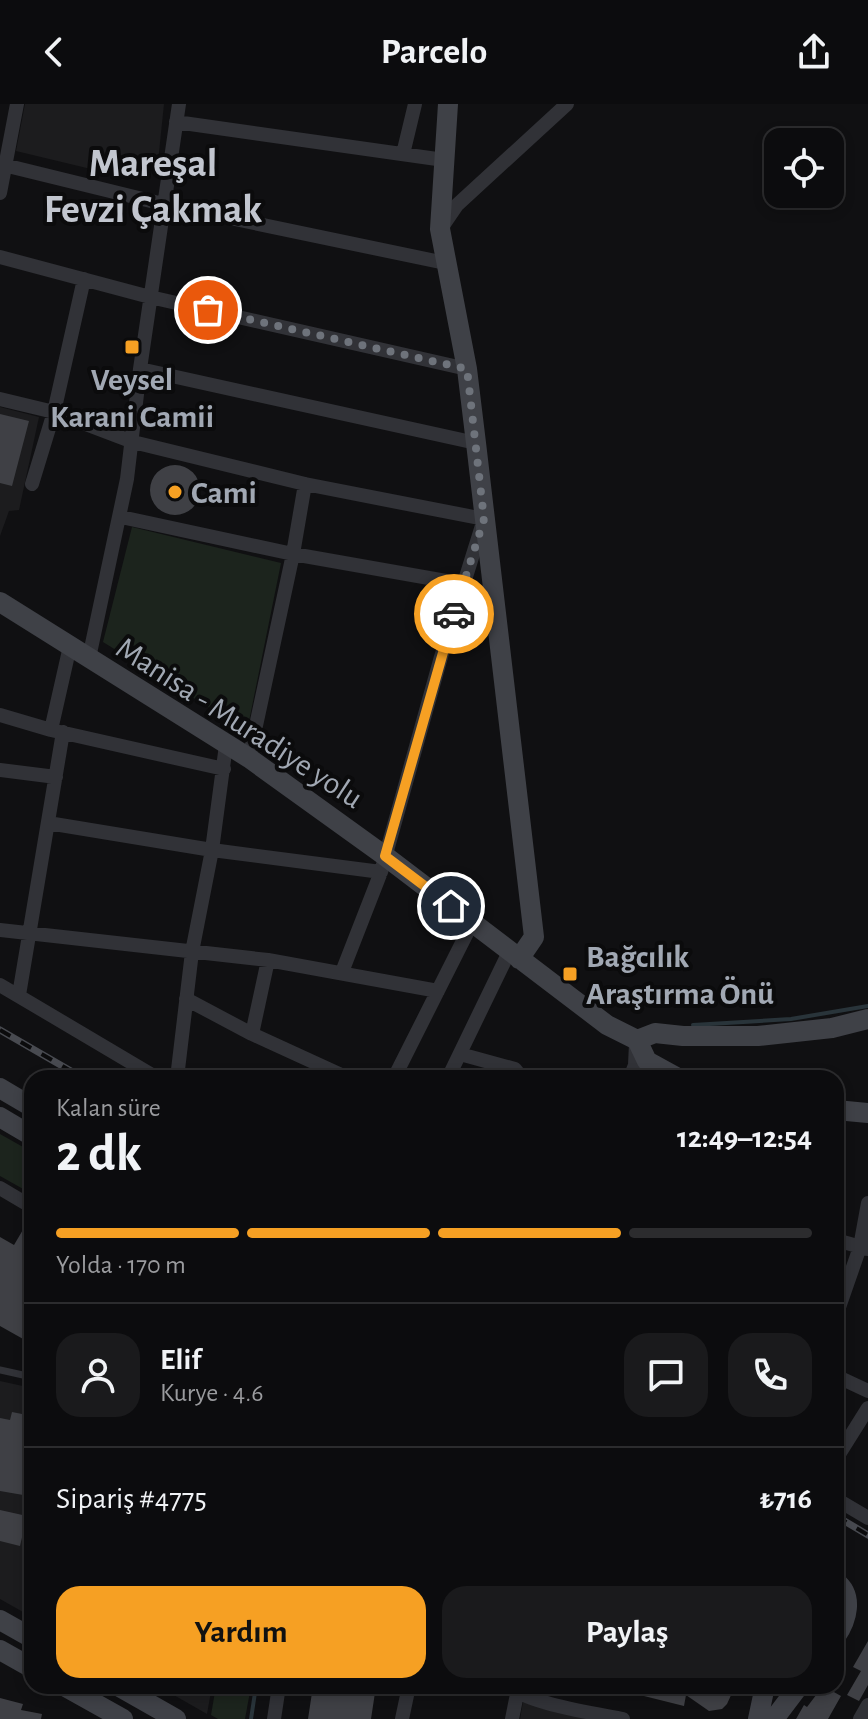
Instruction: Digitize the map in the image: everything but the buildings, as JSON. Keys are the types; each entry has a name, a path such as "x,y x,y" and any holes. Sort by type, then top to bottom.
{"main road":[{"path":"448,104 440,229 467,369 534,937 514,956"},
{"name":"Manisa - Muradiye yolu","path":"0,602 249,758 383,864 472,923 607,1025 637,1040"},
{"path":"663,1070 647,1061 637,1040 655,1033 758,1036 832,1028 868,1019"},
{"path":"0,1088 24,1102"},
{"path":"844,1111 868,1113"},
{"path":"0,1117 24,1131"},
{"path":"844,1591 848,1603 844,1624"},
{"path":"0,1620 24,1634"},
{"path":"0,1650 24,1664"},
{"path":"78,1694 123,1719"},
{"path":"132,1694 176,1719"},
{"path":"758,1719 763,1694"},
{"path":"774,1719 793,1694"}],"street":[{"path":"0,193 2,164 17,104"},
{"path":"89,658 121,517 179,104"},
{"path":"403,154 415,104"},
{"path":"440,229 457,205 567,104"},
{"path":"176,122 444,160"},
{"path":"2,164 163,204 445,263"},
{"path":"0,257 150,297 467,369"},
{"path":"32,484 54,412 84,279"},
{"path":"140,369 476,443"},
{"path":"0,399 54,412 133,442 305,484 484,519 383,864 342,972"},
{"path":"249,758 305,484"},
{"path":"121,517 293,554 463,584"},
{"path":"19,995 56,777 57,731 70,646"},
{"path":"0,715 224,769"},
{"path":"178,1070 192,952 212,850 226,745"},
{"path":"0,770 56,777"},
{"path":"48,823 212,850 383,864"},
{"path":"398,1070 472,923"},
{"path":"0,930 268,960 438,991"},
{"path":"452,1070 514,956"},
{"path":"252,1034 268,960"},
{"path":"0,985 144,1070"},
{"path":"186,999 331,1070"},
{"path":"633,1070 637,1040"},
{"path":"460,1054 516,1070"},
{"path":"0,1188 24,1202"},
{"path":"844,1297 864,1248 868,1203"},
{"path":"844,1242 864,1248"},
{"path":"844,1380 868,1391"},
{"path":"844,1446 868,1408"},
{"path":"844,1504 868,1518"},
{"path":"274,1719 278,1694"},
{"path":"402,1719 407,1694"},
{"path":"512,1719 514,1694"},
{"path":"529,1694 623,1719"},
{"path":"860,1719 868,1705"}],"lane":[{"path":"0,1370 24,1375"}],"shaded area":[{"path":"25,104 164,104 158,162 124,154 120,176 16,151"},
{"path":"0,407 39,417 19,510 9,511 0,536"},
{"path":"132,527 281,563 247,731 103,642"},
{"path":"0,1134 24,1148 24,1190 0,1176"},
{"path":"0,1381 24,1386 24,1613 0,1599"},
{"path":"172,1694 211,1694 207,1714"},
{"path":"215,1694 250,1694 245,1719 218,1719 211,1715"},
{"path":"523,1702 593,1719 520,1719"}],"waterway":[{"path":"693,1025 791,1019 868,1006"},
{"path":"251,1719 255,1694"}],"railway":[{"path":"0,1030 69,1070"},
{"path":"844,1521 868,1535"}],"way so far":[{"path":"208,310 467,369 484,519 454,614"}],"place":[{"name":"Veysel Karani Camii","path":"132,347"},
{"name":"Cami","path":"175,492"},
{"name":"Bağcılık Araştırma Önü","path":"570,974"}],"district":[{"name":"Mareşal Fevzi Çakmak","path":"153,185"}],"route":[{"path":"451,906 385,856 454,614"}]}
